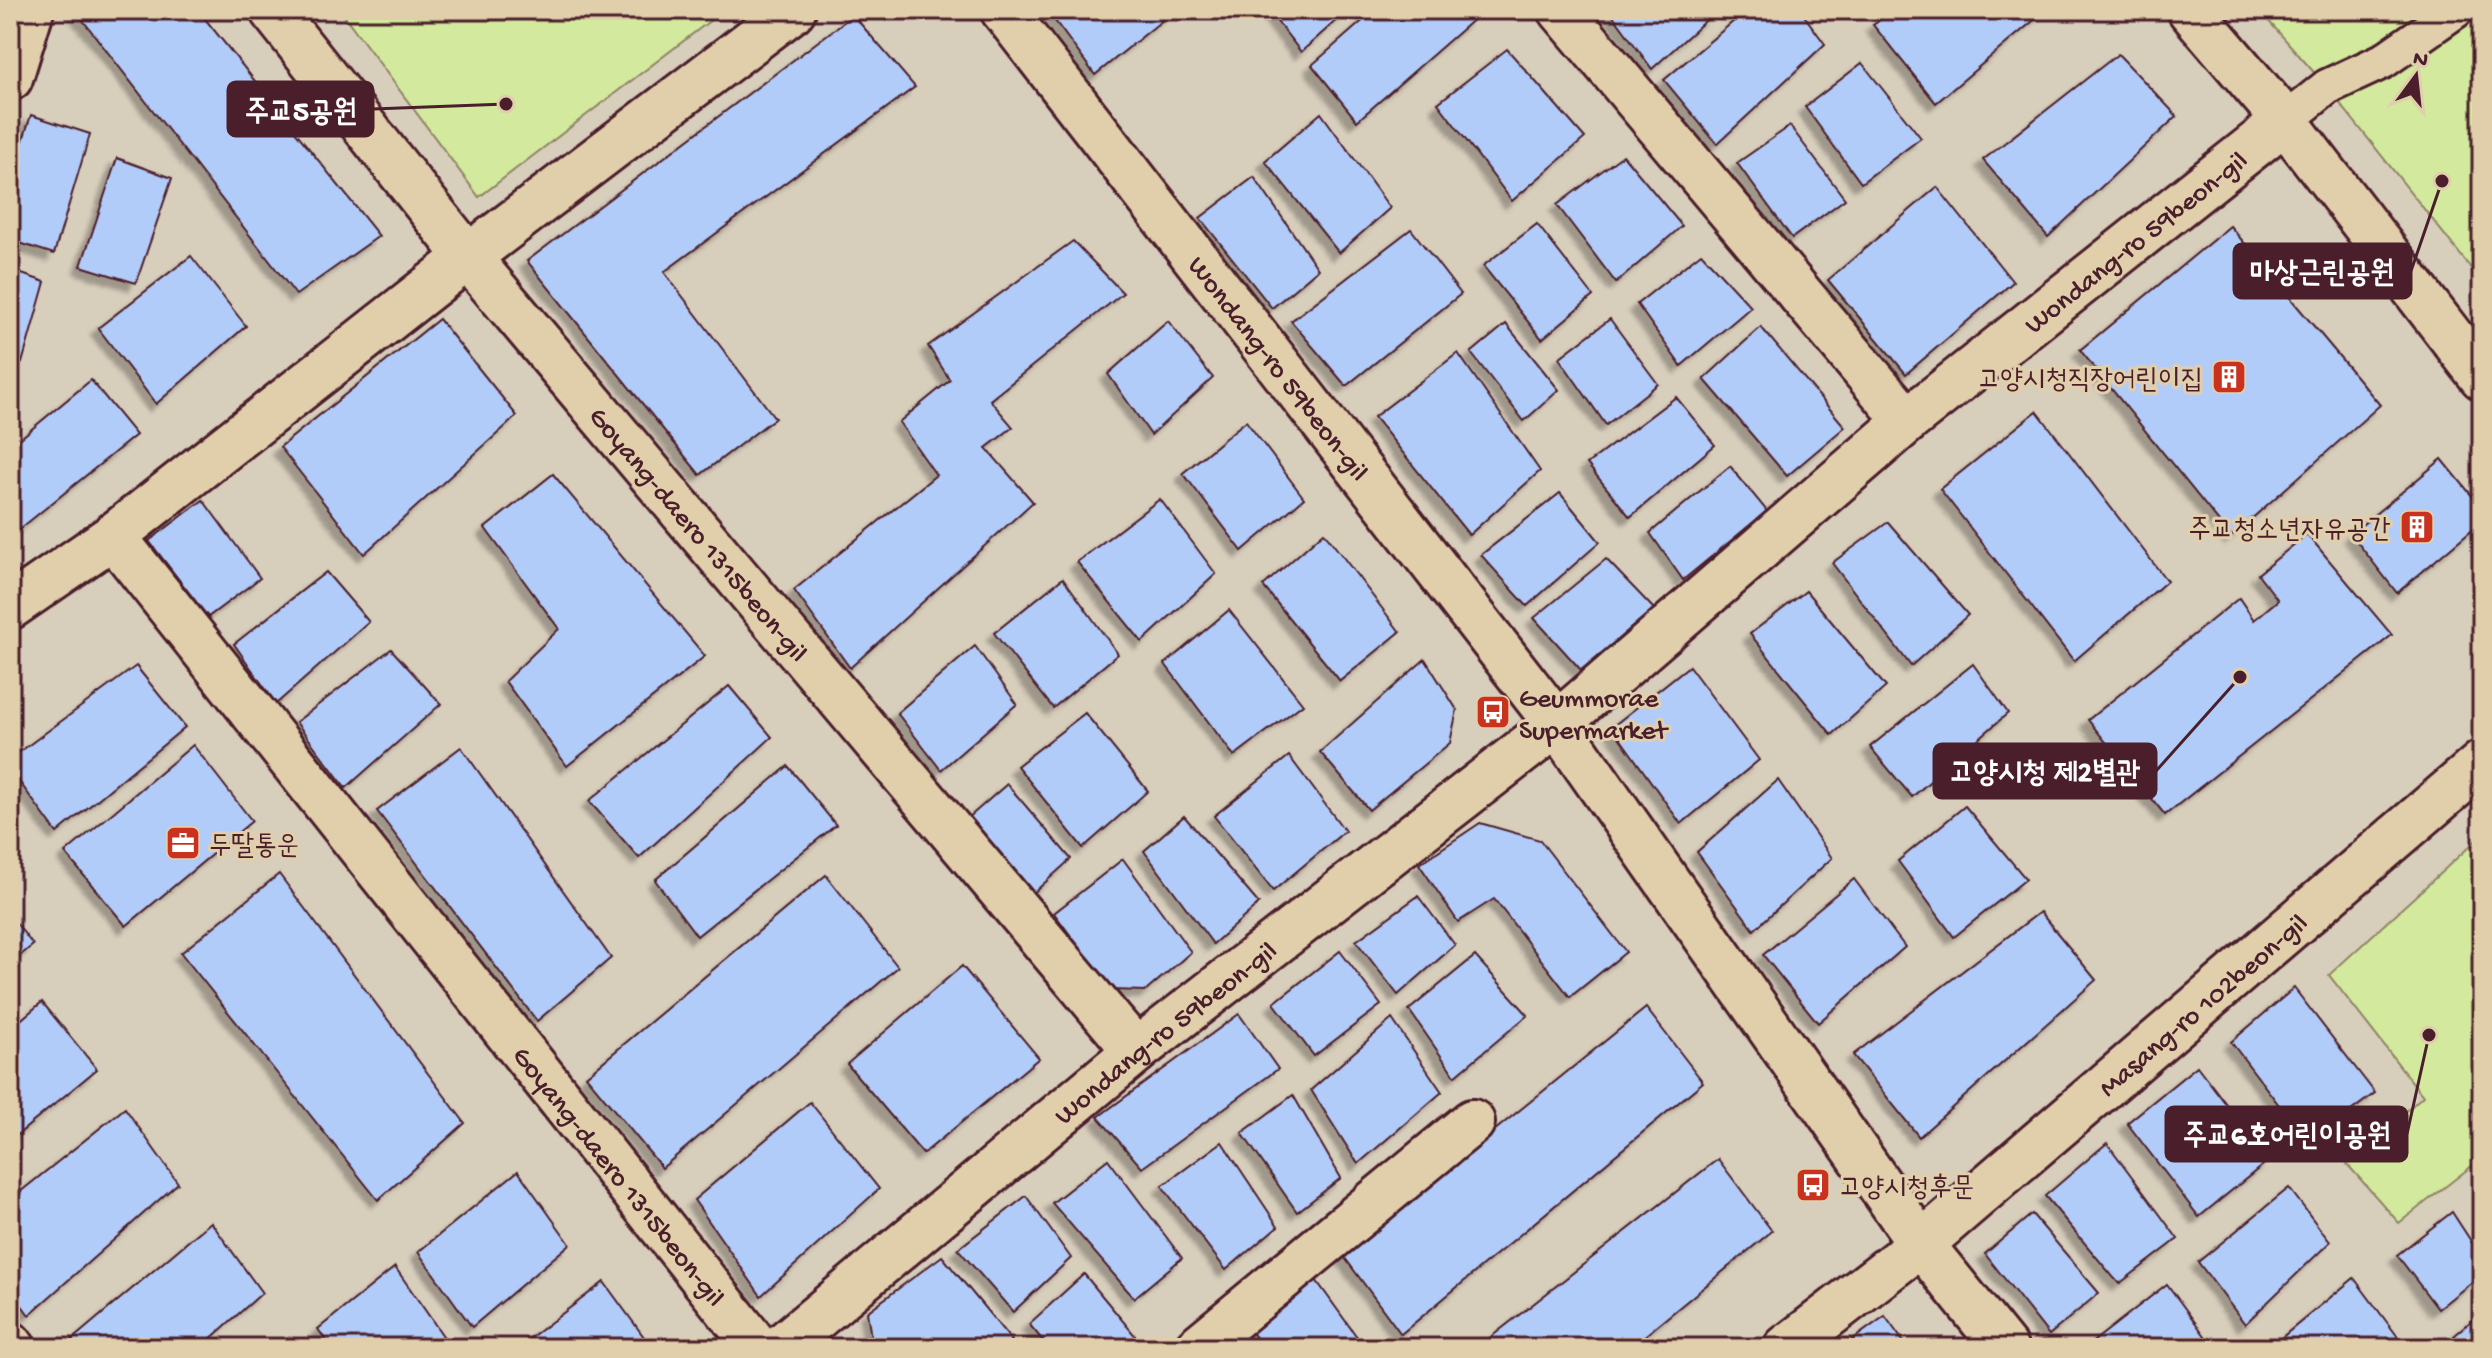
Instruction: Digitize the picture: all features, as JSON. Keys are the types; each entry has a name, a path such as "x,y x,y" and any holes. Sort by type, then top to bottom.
{"street":[{"path":"10,78 31,10"},
{"name":"Goyang-daero 1315beon-gil","path":"272,10 468,257 1136,1051"},
{"path":"10,607 113,536 468,257 793,10"},
{"name":"Wondang-ro 59beon-gil","path":"1003,10 1557,724 1921,1244 2005,1348"},
{"path":"1561,10 1907,421"},
{"path":"2190,10 2285,121 2482,377"},
{"name":"Wondang-ro 59beon-gil","path":"780,1348 1136,1051 1557,724 1907,421 2285,121"},
{"name":"Goyang-daero 1315beon-gil","path":"113,536 758,1348"},
{"name":"Masang-ro 102beon-gil","path":"1921,1244 2482,763"},
{"path":"1197,1348 1472,1122"},
{"path":"1786,1348 1921,1244"}],"lane":[{"path":"2285,121 2327,87 2383,61 2456,10"}],"green space":[{"path":"340,10 724,10 479,197"},
{"path":"2259,10 2482,10 2482,282 2327,87"},
{"path":"2482,835 2482,1158 2399,1223 2347,1164 2423,1096 2329,975"}],"building":[{"path":"75,10 198,10 379,236 296,295"},
{"path":"1047,10 1175,10 1095,75"},
{"path":"1268,10 1348,10 1301,52"},
{"path":"1375,10 1467,10 1475,18 1357,121 1312,65"},
{"path":"1609,10 1717,10 1652,69"},
{"path":"1747,10 1800,10 1825,44 1717,144 1664,80"},
{"path":"1893,10 2046,10 1936,103 1873,25"},
{"path":"853,15 915,87 664,272 775,418 700,475 527,261"},
{"path":"1507,49 1585,138 1512,201 1438,103"},
{"path":"2118,54 2177,116 2048,237 1983,160"},
{"path":"1862,63 1921,138 1861,183 1805,107"},
{"path":"1321,113 1390,208 1339,253 1265,161"},
{"path":"31,115 90,134 54,254 10,240 10,181"},
{"path":"1790,126 1845,199 1792,238 1737,163"},
{"path":"1623,155 1682,226 1616,283 1557,205"},
{"path":"117,158 172,178 136,283 81,266"},
{"path":"1254,177 1318,269 1272,308 1200,218"},
{"path":"1937,187 2013,282 1906,374 1828,280"},
{"path":"1537,224 1593,296 1542,339 1483,266"},
{"name":"고양시청직장어린이집","path":"2230,226 2380,405 2231,537 2080,350"},
{"path":"1411,229 1461,294 1346,386 1291,321"},
{"path":"1073,241 1123,293 990,400 1013,427 986,448 1033,502 850,668 794,590 936,475 899,422 950,380 928,346"},
{"path":"1701,253 1751,307 1681,366 1637,304"},
{"path":"191,256 246,326 156,404 98,328"},
{"path":"10,270 45,282 22,363 10,360"},
{"path":"439,319 517,416 364,554 280,447"},
{"path":"1610,319 1658,384 1606,425 1559,358"},
{"path":"1168,321 1213,378 1151,435 1108,374"},
{"path":"1506,324 1559,390 1524,421 1471,353"},
{"path":"1761,327 1845,427 1787,476 1704,379"},
{"path":"1458,353 1540,471 1469,535 1374,417"},
{"path":"91,380 136,435 10,537 10,447"},
{"path":"1676,397 1715,445 1630,517 1587,464"},
{"path":"2037,411 2167,581 2074,661 1940,489"},
{"path":"1246,421 1304,498 1242,551 1183,473"},
{"name":"주교청소년자유공간","path":"2442,459 2482,508 2482,521 2397,593 2351,534"},
{"path":"1730,466 1767,511 1683,580 1650,533"},
{"path":"553,474 705,656 567,766 505,681 559,629 485,528"},
{"path":"1560,493 1600,542 1527,606 1481,555"},
{"path":"1160,499 1216,574 1142,642 1077,562"},
{"path":"203,500 260,578 208,617 149,541"},
{"path":"1888,522 1968,615 1911,666 1832,563"},
{"path":"1324,532 1400,632 1340,681 1263,586"},
{"path":"2307,534 2392,635 2165,815 2088,720 2239,598 2254,620 2278,600 2258,574"},
{"path":"1606,559 1654,609 1581,670 1534,618"},
{"path":"326,572 369,622 276,704 234,644"},
{"path":"1063,578 1118,654 1053,708 994,633"},
{"path":"1806,591 1886,687 1832,735 1750,634"},
{"path":"1229,610 1303,704 1234,756 1165,664"},
{"path":"975,646 1017,704 941,770 897,713"},
{"path":"391,649 441,704 346,788 296,722"},
{"path":"1425,659 1457,710 1450,743 1369,810 1320,752"},
{"path":"1973,664 2008,713 1912,797 1870,747"},
{"path":"136,666 185,727 57,833 10,769 10,759"},
{"path":"1689,666 1759,760 1681,824 1612,727"},
{"path":"729,686 772,737 639,858 589,801"},
{"path":"1085,713 1148,791 1083,848 1017,766"},
{"path":"193,745 252,821 126,926 65,853"},
{"path":"461,747 611,958 537,1021 377,811"},
{"path":"1289,756 1345,831 1273,891 1214,816"},
{"path":"788,766 836,825 697,936 655,880"},
{"path":"1778,780 1832,858 1754,930 1697,852"},
{"path":"1007,784 1071,859 1030,896 967,819"},
{"path":"1965,806 2026,879 1954,937 1898,861"},
{"path":"1184,816 1259,904 1213,944 1144,851"},
{"path":"1480,823 1540,840 1626,952 1570,997 1494,899 1458,922 1419,864"},
{"path":"1123,859 1191,952 1146,991 1111,990 1054,913"},
{"path":"279,874 465,1123 378,1200 181,953"},
{"path":"826,875 898,967 662,1168 586,1076"},
{"path":"1854,879 1905,947 1818,1023 1763,955"},
{"path":"1418,896 1455,945 1398,995 1356,941"},
{"path":"2040,912 2096,980 1919,1137 1853,1055"},
{"path":"10,915 33,945 10,964"},
{"path":"1340,951 1381,1005 1314,1056 1274,1003"},
{"path":"1475,956 1528,1015 1455,1076 1409,1010"},
{"path":"962,966 1039,1058 923,1154 847,1064"},
{"path":"2294,988 2375,1093 2308,1143 2231,1042"},
{"path":"42,1002 97,1069 10,1141 10,1029"},
{"path":"1646,1008 1703,1082 1401,1334 1342,1254"},
{"path":"1239,1014 1278,1069 1142,1168 1098,1117"},
{"path":"1392,1019 1442,1092 1358,1164 1311,1090"},
{"path":"2197,1066 2269,1160 2199,1217 2127,1123"},
{"path":"1293,1095 1341,1178 1297,1212 1242,1133"},
{"path":"810,1102 879,1189 761,1296 694,1200"},
{"path":"125,1108 178,1183 29,1315 10,1289 10,1200"},
{"path":"1222,1142 1278,1226 1226,1270 1162,1186"},
{"path":"2107,1143 2178,1239 2119,1284 2045,1196"},
{"path":"1108,1159 1182,1258 1134,1298 1052,1203"},
{"path":"1718,1159 1772,1231 1630,1348 1477,1348"},
{"path":"518,1171 570,1244 472,1327 418,1252"},
{"path":"2289,1188 2330,1242 2245,1324 2198,1262"},
{"path":"1026,1196 1071,1258 1013,1312 958,1249"},
{"path":"2452,1212 2482,1258 2482,1274 2438,1309 2397,1255"},
{"path":"2032,1214 2099,1293 2049,1335 1985,1254"},
{"path":"211,1222 262,1293 200,1348 62,1348"},
{"path":"942,1256 1012,1341 1001,1348 889,1348 872,1344 867,1312"},
{"path":"395,1267 450,1346 331,1348 318,1329"},
{"path":"1084,1274 1142,1344 1137,1348 1049,1348 1029,1324"},
{"path":"2354,1278 2398,1337 2385,1348 2269,1348"},
{"path":"1316,1280 1365,1348 1264,1348 1251,1331"},
{"path":"604,1282 652,1348 517,1348"},
{"path":"2167,1284 2208,1340 2198,1348 2085,1348"},
{"path":"2482,1312 2482,1348 2461,1348 2454,1336"},
{"path":"1885,1316 1908,1348 1841,1348"}],"place":[{"name":"주교5공원","path":"506,104"},
{"name":"마상근린공원","path":"2442,181"},
{"name":"고양시청직장어린이집","path":"2229,377"},
{"name":"주교청소년자유공간","path":"2417,527"},
{"name":"고양시청 제2별관","path":"2240,677"},
{"name":"Geummorae Supermarket","path":"1493,712"},
{"name":"두딸통운","path":"183,843"},
{"name":"주교6호어린이공원","path":"2429,1035"},
{"name":"고양시청후문","path":"1813,1185"}]}
